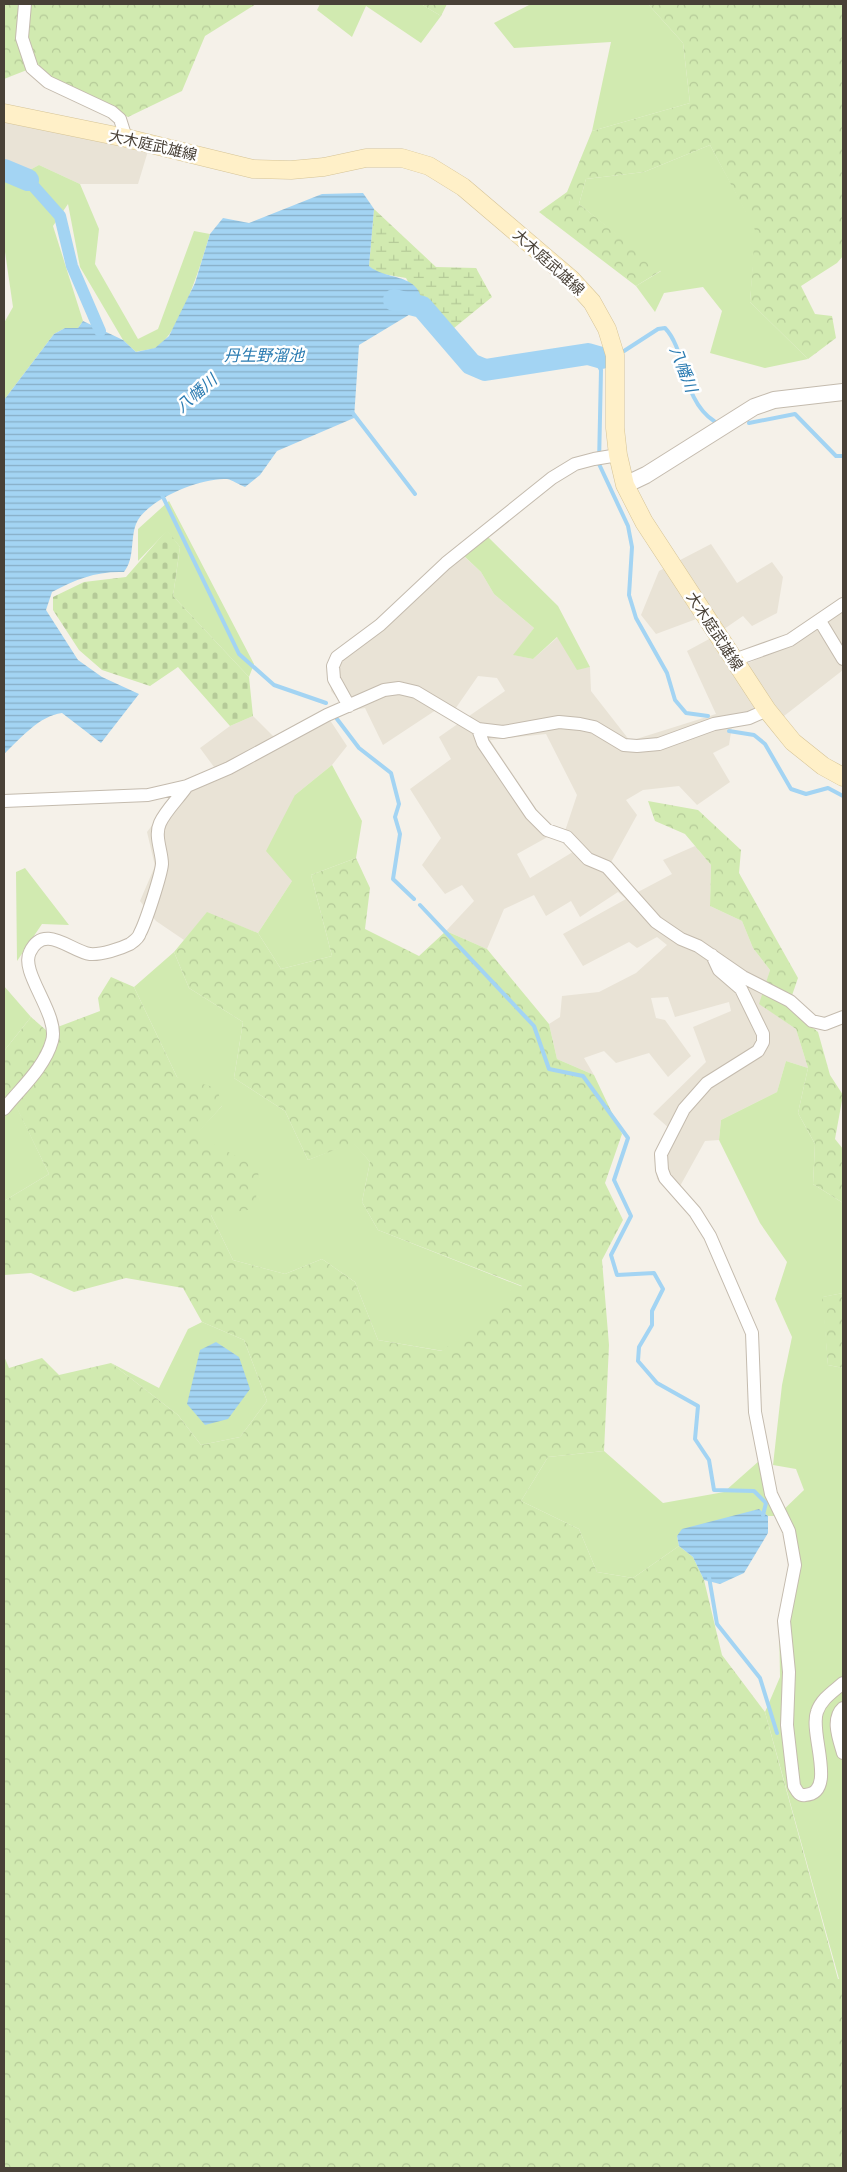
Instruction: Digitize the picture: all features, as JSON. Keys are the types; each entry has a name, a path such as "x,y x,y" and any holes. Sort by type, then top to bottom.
{"main road":[{"name":"大木庭武雄線","path":"4,113 126,138 253,169 291,170 324,167 366,158 402,158 429,166 463,187 571,279 592,302 607,329 615,356 605,457 625,485 644,522 766,710 793,742 823,766 843,777"}],"street":[{"path":"25,4 22,38 32,68 48,82 112,112 120,119 126,138"},
{"path":"625,485 646,475 754,407 774,400 843,392"},
{"path":"349,706 334,678 333,666 337,657 380,625 446,563 552,478 575,464 605,457"},
{"path":"734,660 790,640 843,604"},
{"path":"820,621 843,659"},
{"path":"4,801 148,795 187,786 229,768 327,715 384,690 399,688 416,692 478,729 503,732 559,722 580,724 594,727 624,745 637,746 659,744 714,724 749,718 766,710"},
{"path":"478,729 483,743 531,814 547,830 567,837 588,859 607,867 656,922 680,938 698,946 744,977 790,1001 812,1021 825,1024 843,1017"},
{"path":"4,1109 44,1061 53,1040 52,1021 28,965 29,952 39,942 49,938 63,941 88,954 100,954 130,944 140,934 162,865 158,837 159,824 187,786"},
{"path":"712,955 719,970 741,989 763,1034 763,1042 758,1051 706,1083 684,1109 662,1154 662,1170 664,1178 695,1212 710,1236 752,1333 755,1412 771,1494 789,1531 795,1564 784,1621 789,1672 787,1725 794,1786 798,1794 804,1796 816,1792 821,1786 822,1776 815,1729 817,1712 827,1697 843,1683"},
{"path":"843,1708 839,1712 836,1728 843,1753"}],"shaded area":[{"path":"4,122 148,151 138,184 80,184 39,165 26,172 4,166"},
{"path":"711,544 737,583 772,562 783,577 777,613 752,626 743,616 711,638 699,618 656,634 641,615 659,571"},
{"path":"456,549 481,572 494,594 534,628 514,655 533,659 558,637 577,669 590,667 591,691 630,741 716,714 687,651 711,638 732,670 799,641 843,608 843,670 784,716 732,726 729,745 713,753 730,782 697,805 679,786 643,790 626,800 637,815 609,866 638,892 672,874 663,860 695,846 711,865 710,906 742,921 753,948 770,970 760,1004 796,1029 808,1068 786,1061 777,1092 721,1120 719,1140 705,1141 674,1197 657,1179 654,1155 670,1129 653,1114 706,1062 693,1027 731,1011 729,1002 675,1017 668,997 651,998 656,1018 665,1020 691,1056 668,1077 649,1053 616,1063 604,1051 584,1058 594,1075 557,1059 549,1024 560,1017 562,996 599,992 636,973 667,945 657,937 637,948 629,942 583,966 563,934 626,899 618,892 580,917 571,901 546,916 534,895 504,909 487,949 446,931 474,901 462,885 445,894 422,865 441,838 410,789 451,759 439,737 505,691 497,678 478,676 451,715 436,710 383,745 365,708 348,711 331,691 329,658 383,618","holes":["546,734 577,795 565,831 581,847 530,878 517,854 553,834 490,740"]},
{"path":"324,711 347,746 332,765 295,795 292,881 258,933 207,913 184,940 156,921 140,901 155,866 147,832 169,803 217,777 214,767 200,748 230,726 253,716 274,737"}],"green space":[{"path":"4,4 256,4 205,36 182,91 128,117 32,68 4,79"},
{"path":"320,4 421,4 441,16 421,43 366,6 352,37 317,10"},
{"path":"421,4 447,4 441,16"},
{"path":"531,4 648,4 683,43 690,103 592,131 611,42 514,48 494,23"},
{"path":"648,4 843,4 843,256 837,263 801,286 815,314 832,316 836,338 808,359 750,302 755,230 710,145 644,172 586,179 579,204 662,270 636,286 539,212 567,192 592,131 690,103 683,43"},
{"path":"710,145 756,230 750,302 808,359 765,368 710,353 722,311 703,287 664,293 655,312 636,286 661,271 579,204 586,179 644,172"},
{"path":"39,165 80,184 99,229 95,264 138,339 158,329 194,231 210,234 189,296 173,329 164,341 155,348 136,352 123,340 80,267 68,204 53,226 83,321 78,328 65,328 54,334 4,400 4,323 13,307 4,245 4,166 26,172"},
{"path":"374,209 436,267 476,268 492,297 443,337 424,315 417,311 422,307 406,278 377,273 369,266"},
{"path":"169,501 254,664 249,677 173,596 180,547 167,531 138,561 138,529"},
{"path":"167,530 180,547 173,596 249,677 253,716 230,726 178,667 150,686 102,670 79,650 53,610 53,597 84,582 126,577"},
{"path":"487,536 558,606 590,667 577,670 557,637 533,659 513,655 534,628 494,594 481,572 464,556"},
{"path":"332,765 362,821 356,858 311,875 332,956 281,969 258,933 292,881 266,851 295,795"},
{"path":"648,801 698,810 741,850 739,873 798,978 788,1007 818,1032 830,1075 843,1095 835,1139 843,1149 843,1203 813,1184 815,1144 798,1113 808,1068 796,1029 759,1004 770,970 753,948 742,921 710,906 711,865 685,834 655,821"},
{"path":"356,858 370,888 365,929 419,956 446,931 487,949 549,1024 557,1059 594,1075 622,1134 605,1183 623,1220 602,1260 609,1345 604,1451 548,1457 521,1501 579,1529 597,1572 633,1578 679,1546 693,1557 704,1580 722,1655 765,1712 838,1979 843,1979 843,2168 4,2168 4,1356 9,1368 42,1358 59,1375 111,1363 178,1415 201,1445 240,1437 267,1401 244,1340 202,1322 183,1288 126,1278 74,1292 31,1273 4,1275 4,1201 49,1174 10,1094 4,1099 4,1051 31,1017 47,1031 100,1011 98,998 111,977 134,987 177,1077 217,1088 222,1106 196,1135 259,1168 255,1209 211,1215 233,1260 285,1274 322,1259 355,1282 378,1340 442,1351 522,1286 378,1230 362,1202 370,1162 353,1143 308,1160 285,1111 234,1078 243,1022 189,988 174,952 207,912 258,933 281,969 332,956 311,875"},
{"path":"25,868 69,925 42,924 17,961 16,872"},
{"path":"174,952 189,988 243,1022 234,1078 285,1111 308,1160 353,1142 370,1162 362,1202 378,1230 523,1287 443,1351 378,1340 355,1282 322,1259 285,1274 233,1260 211,1215 195,1135 222,1106 177,1077 134,987"},
{"path":"4,986 31,1017 4,1051"},
{"path":"786,1061 808,1068 798,1113 815,1144 813,1184 843,1203 843,1293 823,1297 828,1365 843,1368 843,1979 839,1979 765,1712 780,1677 779,1616 792,1567 778,1516 768,1516 759,1509 677,1536 679,1546 633,1578 597,1572 579,1529 521,1501 548,1457 604,1451 663,1503 724,1492 759,1461 778,1515 804,1490 796,1469 773,1465 782,1385 792,1337 775,1299 787,1262 760,1223 719,1140 721,1120 777,1092"},
{"path":"10,1093 49,1174 4,1201 4,1099"},
{"path":"843,1293 843,1368 828,1365 822,1297"},
{"path":"202,1322 244,1340 267,1401 240,1437 201,1445 178,1415 111,1363 159,1388 188,1329"}],"water":[{"name":"丹生野溜池","path":"363,193 374,209 369,266 376,271 402,279 417,288 421,296 422,307 359,345 354,418 277,451 260,475 245,487 227,479 216,479 190,486 162,499 141,515 136,524 130,561 124,572 105,573 87,577 52,592 46,610 78,660 102,677 139,694 101,743 62,713 46,718 38,723 4,754 4,400 54,334 65,328 78,328 83,321 123,340 136,352 155,348 169,336 195,283 210,234 223,218 249,223 322,194"},
{"path":"216,1342 239,1357 250,1389 228,1419 205,1425 187,1404 200,1350"},
{"path":"759,1509 768,1516 768,1533 744,1573 720,1584 704,1580 693,1557 679,1546 677,1536 682,1529"}],"waterway":[{"name":"八幡川","path":"4,170 28,180"},
{"name":"八幡川","path":"28,180 60,216 72,266 100,331"},
{"name":"八幡川","path":"394,300 422,307 471,364 485,370 588,354 602,358"},
{"name":"八幡川","path":"624,351 658,329 665,328 677,349 696,400 703,412 714,421"},
{"path":"595,358 601,370 599,464 628,526 632,547 629,595 636,618 667,673 675,700 686,713 708,716"},
{"path":"352,412 415,494"},
{"name":"八幡川","path":"749,423 795,414 836,456 843,456"},
{"path":"162,495 239,654 274,685 326,703"},
{"path":"337,719 359,748 391,773 399,804 395,817 400,834 393,879 414,899"},
{"path":"729,731 754,735 765,744 791,789 806,794 828,788 843,796"},
{"path":"420,905 534,1026 549,1069 583,1076 628,1138 614,1180 631,1216 611,1255 617,1275 654,1273 663,1289 652,1311 652,1325 639,1347 638,1361 657,1383 698,1406 695,1439 709,1460 714,1490 754,1491 766,1503 763,1515"},
{"path":"709,1577 717,1624 760,1678 777,1733"}]}
